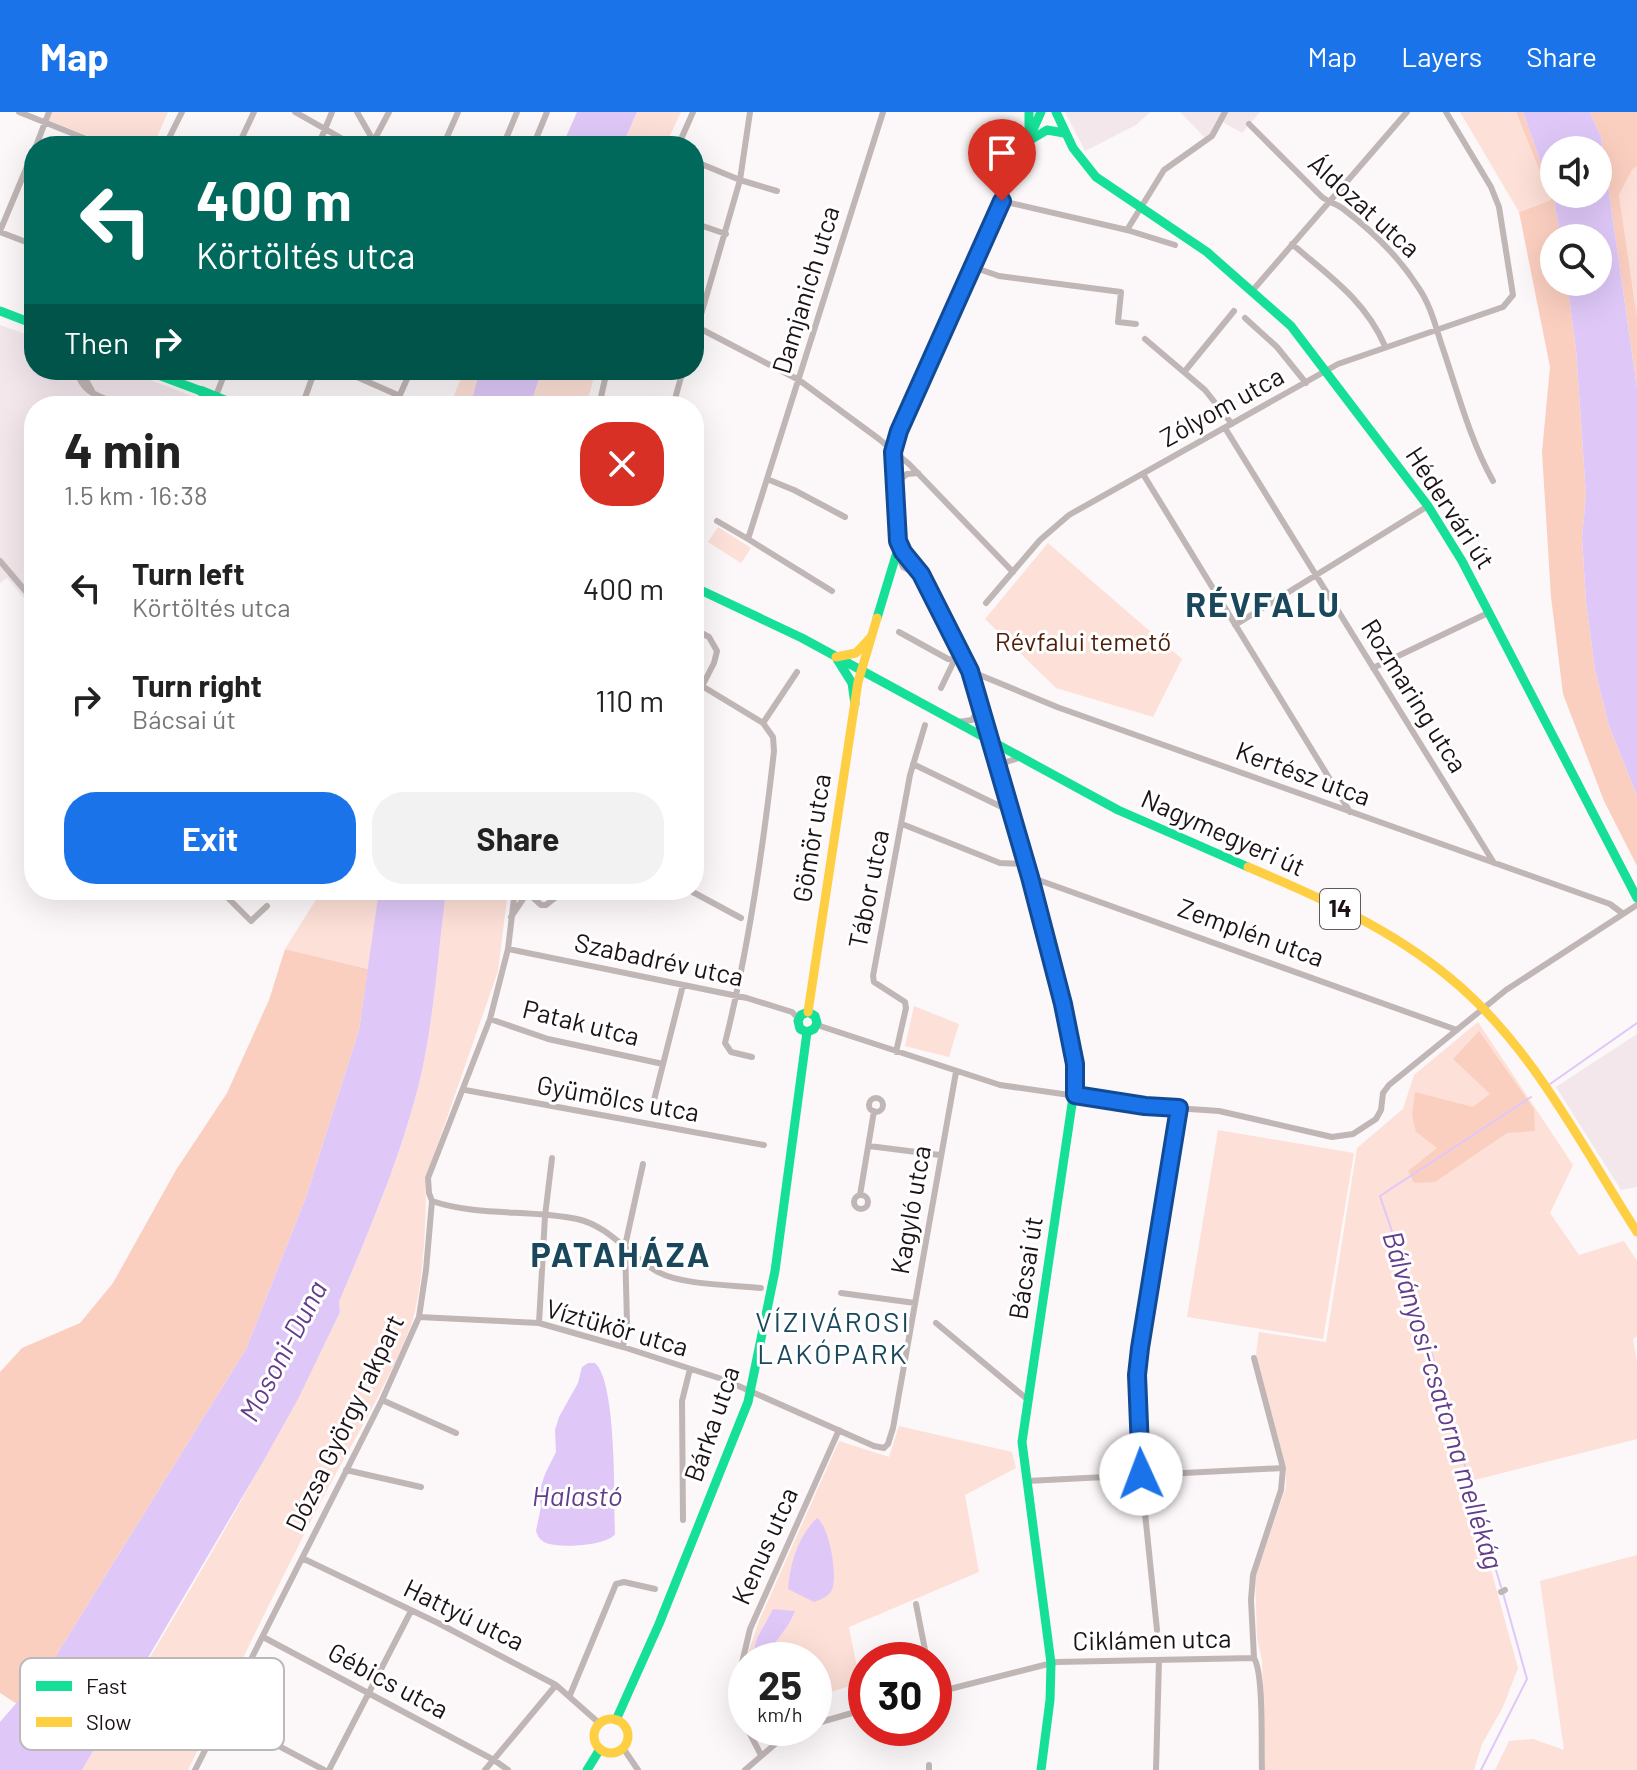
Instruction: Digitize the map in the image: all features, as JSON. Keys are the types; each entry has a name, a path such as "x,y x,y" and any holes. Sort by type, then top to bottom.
{"street":[{"path":"19,112 78,136"},
{"path":"40,136 49,112"},
{"path":"170,136 182,112"},
{"path":"243,136 254,112"},
{"path":"295,112 337,136"},
{"path":"322,136 332,112"},
{"path":"357,112 369,136"},
{"path":"376,136 389,112"},
{"path":"447,136 458,112"},
{"path":"507,136 517,112"},
{"path":"537,136 547,112"},
{"path":"682,136 693,112"},
{"path":"704,311 740,180 750,112"},
{"name":"Damjanich utca","path":"748,539 883,112"},
{"path":"1028,143 1029,112"},
{"path":"924,580 899,563 893,452 905,416 1043,112"},
{"name":"Hédervári út","path":"1043,112 1065,134"},
{"name":"Hédervári út","path":"1056,112 1065,134 1096,177 1207,252 1291,326 1428,506 1462,561 1637,898"},
{"path":"1127,230 1164,170 1212,136 1225,112"},
{"path":"1253,290 1407,112"},
{"name":"Zólyom utca","path":"986,603 1054,525 1327,371 1385,346 1503,307 1511,299 1513,295 1499,207 1491,187 1446,112"},
{"name":"Áldozat utca","path":"1249,124 1328,203 1338,205 1401,263 1429,306 1471,436 1493,481"},
{"path":"1028,143 1047,130 1065,134"},
{"path":"704,165 777,191"},
{"path":"24,174 0,231 24,241"},
{"path":"1002,201 1127,230 1175,245"},
{"path":"704,226 726,234"},
{"path":"1292,244 1356,298 1385,346"},
{"path":"973,267 999,276 1121,292 1118,322 1136,324"},
{"path":"0,311 24,320"},
{"path":"1185,371 1234,311"},
{"path":"1245,318 1277,347 1306,383"},
{"path":"704,330 751,352 799,380 879,439 918,473 1013,572"},
{"name":"Rozmaring utca","path":"1145,339 1205,390 1229,426 1494,863"},
{"path":"80,380 83,386 100,396"},
{"path":"87,380 88,385 101,396"},
{"path":"172,380 213,396"},
{"path":"364,380 400,396 407,380"},
{"path":"895,483 907,474 918,473"},
{"path":"1143,474 1351,813"},
{"path":"767,479 845,517"},
{"path":"1235,625 1428,506"},
{"path":"717,521 832,591"},
{"name":"Bácsai út","path":"897,546 924,580 970,671 1030,877 1068,1026 1076,1077 1022,1442 1051,1663 1050,1700 1041,1770"},
{"name":"Gömör utca","path":"803,1015 861,671 897,546"},
{"path":"0,561 24,589"},
{"path":"889,581 905,569"},
{"name":"Nagymegyeri út","path":"704,592 833,656 1101,802 1178,840 1360,918 1433,963 1484,1010 1531,1065 1637,1232"},
{"path":"1373,668 1488,613"},
{"path":"899,632 954,661 967,663"},
{"path":"704,634 717,651 704,682"},
{"path":"833,656 856,653 871,637"},
{"path":"833,656 852,683 855,704"},
{"path":"941,688 954,661"},
{"name":"Kertész utca","path":"970,671 1057,707 1610,904 1622,913"},
{"path":"763,723 797,672"},
{"path":"704,687 763,723 773,737 761,863 737,996 725,1043 731,1052 752,1057"},
{"path":"957,722 974,718 980,704"},
{"name":"Tábor utca","path":"896,1052 905,1002 874,982 873,976 913,764 925,725"},
{"path":"1001,779 1006,762 1017,758 1025,760"},
{"path":"913,764 1010,811"},
{"path":"902,824 1000,863 1026,864"},
{"name":"Zemplén utca","path":"1030,877 1457,1030"},
{"path":"704,898 741,918"},
{"path":"230,900 251,921 267,906"},
{"name":"Dózsa György rakpart","path":"252,1658 382,1400 419,1317 432,1201 428,1178 465,1090 490,1019 508,949 513,900"},
{"path":"510,918 523,900"},
{"path":"817,1025 1007,1086 1145,1106 1219,1111 1321,1136 1349,1136 1376,1119 1381,1110 1383,1093 1389,1085 1506,990 1637,905"},
{"name":"Szabadrév utca","path":"508,949 737,996 803,1015"},
{"path":"652,1108 683,985"},
{"path":"803,1015 816,1018 817,1025 807,1032 799,1027 803,1015"},
{"name":"Patak utca","path":"490,1019 548,1039 663,1064"},
{"name":"Bárka utca","path":"616,1720 665,1610 751,1391 775,1271 807,1032"},
{"name":"Kagyló utca","path":"884,1448 893,1428 956,1072"},
{"name":"Gyümölcs utca","path":"465,1090 764,1145"},
{"path":"1157,1630 1141,1474 1137,1375 1179,1108"},
{"path":"860,1195 874,1111"},
{"path":"869,1146 940,1155"},
{"path":"539,1323 545,1216 552,1158"},
{"path":"623,1347 627,1322 625,1246 643,1164"},
{"path":"432,1201 503,1214 578,1219 600,1228 648,1265 671,1278 761,1288"},
{"path":"841,1293 915,1303"},
{"name":"Víztükör utca","path":"419,1317 539,1323 623,1347 751,1391 884,1448"},
{"path":"936,1323 1027,1399"},
{"path":"1254,1358 1283,1468 1278,1501 1253,1575 1251,1600 1259,1686 1262,1770"},
{"path":"683,1520 682,1401 690,1369"},
{"path":"382,1400 456,1433"},
{"name":"Kenus utca","path":"747,1642 839,1430"},
{"path":"1027,1481 1283,1468"},
{"path":"346,1470 421,1487"},
{"name":"Hattyú utca","path":"302,1558 556,1685 599,1723"},
{"path":"570,1695 616,1584 624,1582 655,1589"},
{"path":"916,1604 923,1642"},
{"path":"284,1748 326,1770 411,1611"},
{"name":"Gébics utca","path":"263,1637 508,1770"},
{"name":"Ciklámen utca","path":"952,1688 1051,1663 1254,1658"},
{"path":"1156,1770 1159,1660"},
{"path":"485,1770 556,1685"},
{"path":"606,1719 616,1720 627,1730 627,1741 623,1748 611,1753 600,1749 594,1735 599,1723 606,1719"},
{"name":"Kenus utca","path":"756,1746 761,1755"},
{"path":"745,1770 772,1746"},
{"path":"623,1748 638,1770"},
{"path":"587,1770 600,1749"},
{"name":"Dózsa György rakpart","path":"195,1770 205,1750"}],"shaded area":[{"path":"1065,112 1150,112 1136,125 1085,151"},
{"path":"1180,112 1260,112 1242,133 1221,121 1206,139"},
{"path":"1516,112 1523,112 1540,161 1540,172"},
{"path":"1590,112 1637,112 1637,166 1619,195 1637,317 1637,388 1611,208 1612,136 1601,136"},
{"path":"1540,204 1540,208 1555,208 1558,224 1540,224 1540,296 1569,296 1576,349 1586,495 1582,538 1586,602 1595,670 1609,726 1637,796 1637,866 1604,801 1563,694 1551,597 1542,452 1550,367 1519,212"},
{"path":"0,325 24,333 24,380 151,380 192,396 24,396 24,598 7,578 0,583"},
{"path":"285,949 368,969 359,1030 306,1197 246,1349 54,1658 20,1658 20,1700 17,1704 0,1693 0,1372 22,1348 80,1323 113,1283 176,1170 227,1093 269,1000"},
{"path":"1479,1031 1534,1109 1535,1131 1507,1133 1435,1182 1414,1183 1408,1171 1437,1148 1416,1132 1412,1115 1415,1092 1473,1107 1490,1094 1453,1059"},
{"path":"1637,1034 1637,1187 1621,1190 1556,1087"}],"green space":[{"path":"51,112 168,112 157,136 89,136 48,120"},
{"path":"637,112 681,112 670,136 626,136"},
{"path":"1460,112 1516,112 1540,172 1540,204 1519,212"},
{"path":"1637,166 1637,317 1619,195"},
{"path":"460,380 477,380 473,396 454,396"},
{"path":"539,380 593,380 589,396 533,396"},
{"path":"718,527 751,548 741,563 708,542"},
{"name":"Révfalui temető","path":"1048,543 1182,659 1153,717 1056,688 985,619"},
{"path":"316,900 378,900 368,969 285,949"},
{"path":"445,900 507,900 498,971 425,1181 426,1212 418,1295 401,1349 243,1658 150,1658 249,1487 340,1312 339,1302 393,1168 411,1112 432,1012"},
{"path":"914,1006 959,1024 949,1057 905,1046"},
{"path":"1478,1022 1573,1165 1550,1213 1579,1255 1624,1241 1637,1261 1637,1336 1633,1339 1637,1363 1637,1439 1467,1482 1518,1668 1503,1707 1482,1744 1474,1770 1265,1770 1262,1660 1257,1638 1255,1577 1286,1487 1286,1469 1256,1354 1259,1332 1326,1342 1357,1148 1403,1109 1414,1075"},
{"path":"1218,1130 1354,1153 1323,1339 1187,1317"},
{"path":"899,1426 1012,1452 1016,1468 965,1495 979,1572 849,1627 852,1642 848,1642 848,1687 832,1692 832,1642 776,1642 795,1612 773,1609 756,1642 752,1642 839,1441 889,1457"},
{"path":"1637,1555 1637,1770 1495,1770 1509,1741 1533,1739 1564,1750 1540,1581"},
{"path":"94,1750 198,1750 188,1770 82,1770"}],"water":[{"path":"577,112 637,112 626,136 566,136"},
{"path":"1523,112 1590,112 1601,136 1540,136 1540,161"},
{"path":"1555,208 1611,208 1637,388 1637,796 1609,726 1595,670 1586,602 1582,538 1586,495 1576,349 1569,296 1612,296 1612,224 1558,224"},
{"path":"477,380 539,380 533,396 473,396"},
{"name":"Mosoni-Duna","path":"378,900 445,900 432,1012 411,1112 393,1167 339,1302 340,1312 298,1399 148,1658 54,1658 246,1349 306,1197 359,1030"},
{"name":"Halastó","path":"595,1363 602,1374 611,1417 615,1534 592,1544 550,1544 540,1539 536,1531 541,1507 539,1493 556,1452 555,1430 559,1417 578,1383 582,1367"},
{"path":"817,1518 828,1539 834,1579 826,1597 814,1602 788,1589 796,1551"},
{"path":"773,1609 795,1611 776,1642 756,1642"},
{"path":"20,1699 20,1750 94,1750 82,1770 0,1770 0,1722"}],"waterway":[{"name":"Bálványosi-csatorna mellékág","path":"1550,1084 1637,1023"},
{"name":"Bálványosi-csatorna mellékág","path":"1501,1587 1420,1314 1380,1196 1531,1097"},
{"name":"Bálványosi-csatorna mellékág","path":"1481,1770 1527,1679 1503,1593"}],"traffic: fast":[{"path":"1029,112 1029,130"},
{"path":"877,618 897,552 893,452 905,416 1041,112"},
{"path":"1056,112 1073,148 1096,177 1207,252 1291,326 1428,506 1462,561 1637,898"},
{"path":"1032,139 1047,130 1064,133"},
{"path":"0,311 24,320"},
{"path":"172,380 201,391"},
{"path":"201,391 213,396"},
{"path":"704,592 802,638 1118,810 1248,867"},
{"path":"837,659 852,683 855,704"},
{"path":"990,741 1063,1004 1076,1077 1022,1442 1051,1663 1050,1700 1041,1770"},
{"path":"807,1032 814,1029 817,1023 815,1016 808,1012"},
{"path":"807,1032 800,1029 798,1021 801,1015 808,1012"},
{"path":"616,1720 659,1624 748,1402 775,1271 807,1032"},
{"path":"587,1770 600,1749"}],"traffic: slow":[{"path":"808,1012 858,682 877,618"},
{"path":"836,657 856,653 871,637"},
{"path":"1248,867 1327,902 1378,929 1427,960 1479,1005 1506,1034 1553,1098 1637,1232"},
{"path":"611,1719 623,1724 628,1736 623,1748 611,1753 599,1748 594,1736 599,1724 611,1719"}],"district":[{"name":"RÉVFALU","path":"1263,605"},
{"name":"PATAHÁZA","path":"621,1255"},
{"name":"VÍZIVÁROSI LAKÓPARK","path":"833,1338"}],"route":[{"path":"1002,201 899,431 893,452 898,541 921,574 970,671 1063,1004 1075,1064 1075,1095 1179,1108 1137,1375 1141,1474"}]}
